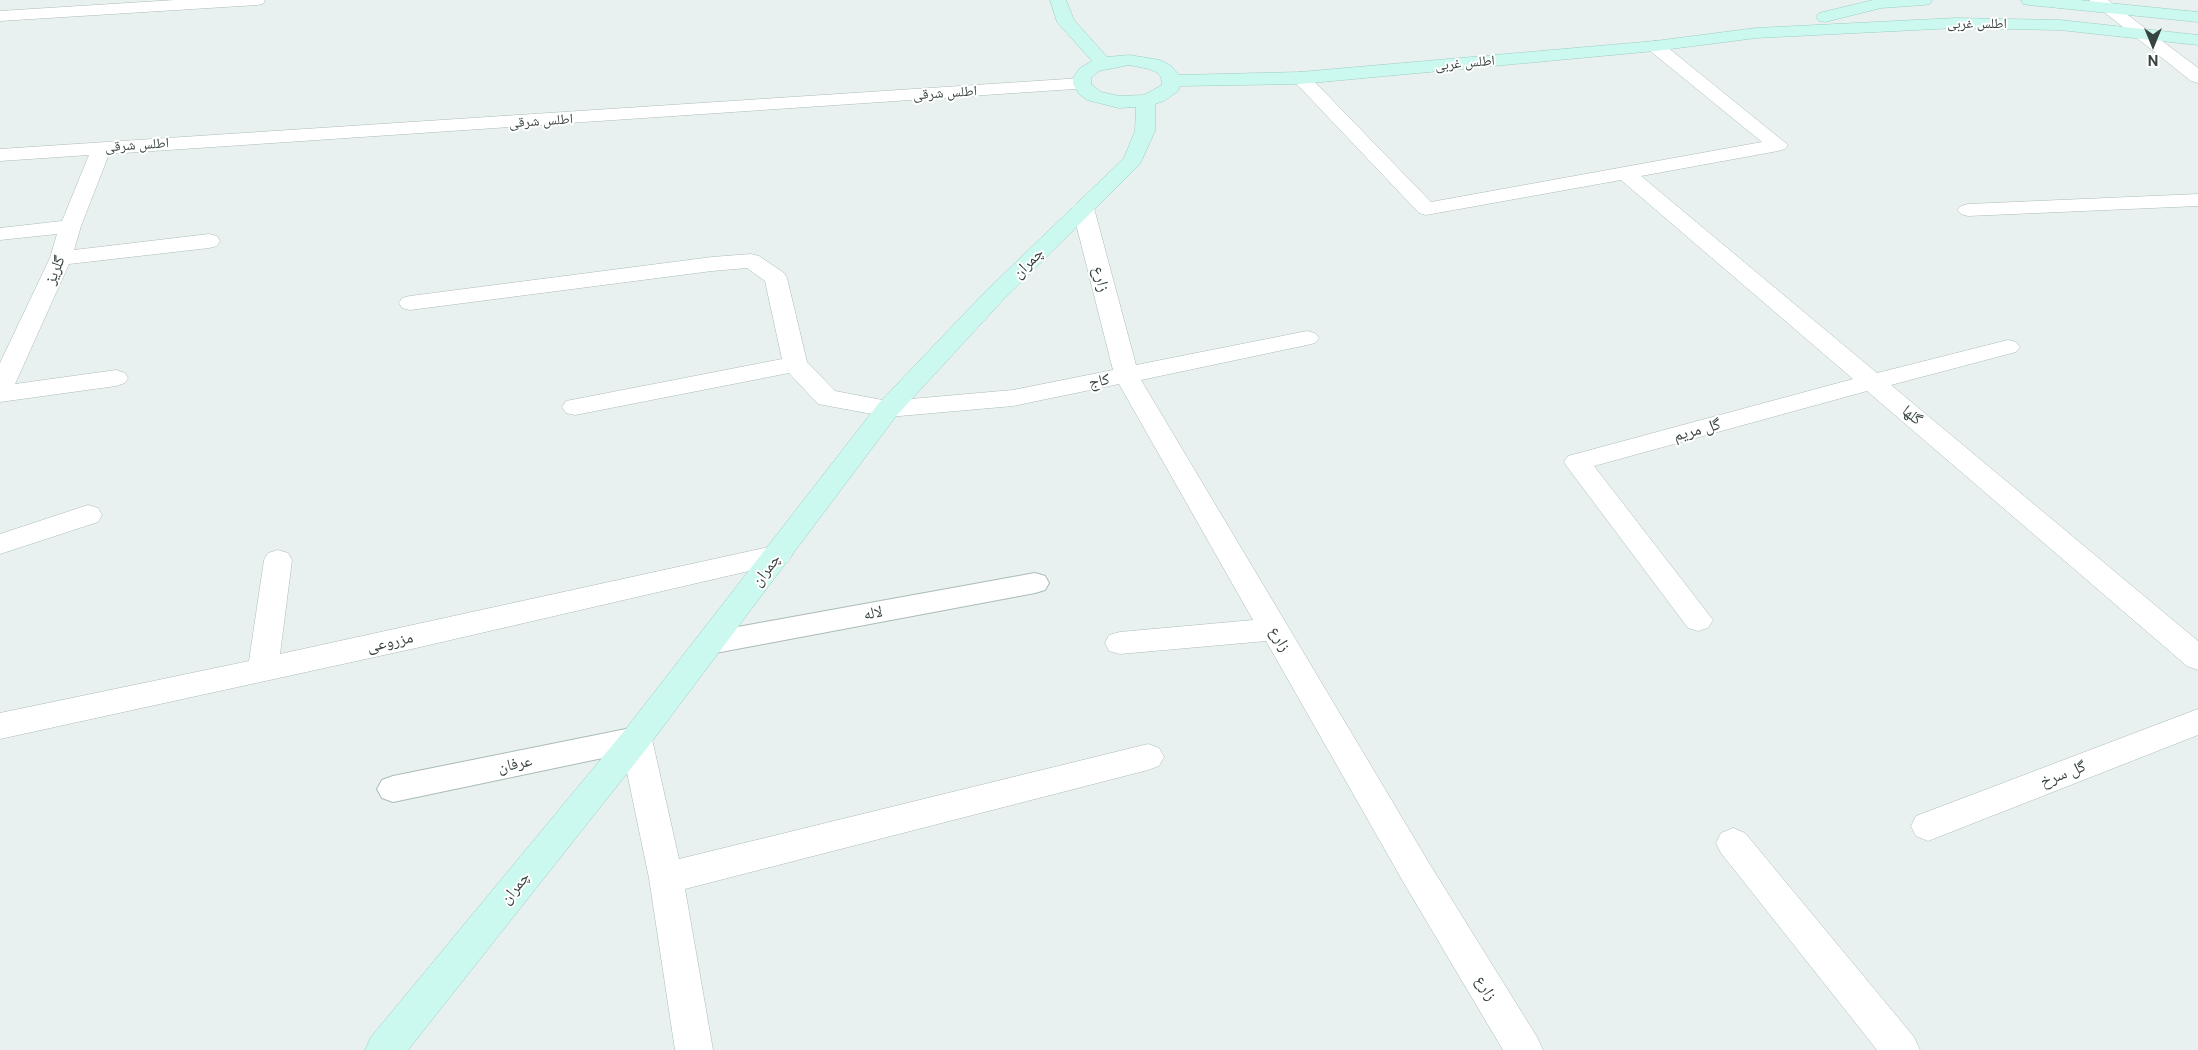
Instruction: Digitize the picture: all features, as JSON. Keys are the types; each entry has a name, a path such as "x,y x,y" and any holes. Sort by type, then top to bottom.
{"street":[{"path":"0,16 137,4 257,0"},
{"path":"1058,0 1066,22 1103,63"},
{"name":"اطلس غربی","path":"1756,33 1882,3 1924,0"},
{"path":"2029,0 2101,4 2198,17"},
{"path":"2101,4 2198,77"},
{"name":"اطلس غربی","path":"1172,81 1300,78 1655,46 1756,33 1956,23 2060,25 2198,40"},
{"path":"1300,78 1426,208 1778,145 1655,46"},
{"path":"1129,60 1148,63 1164,69 1172,81 1171,87 1165,93 1146,101 1126,102 1105,100 1086,90 1082,84 1082,78 1086,72 1103,63 1129,60"},
{"name":"اطلس شرقی","path":"0,154 580,118 1082,84"},
{"name":"چمران","path":"384,1050 636,739 888,409 994,296 1133,160 1145,130 1146,101"},
{"name":"گلریز","path":"0,389 61,258 70,226 102,147"},
{"name":"گلها","path":"1625,173 2198,658"},
{"path":"1968,210 2198,200"},
{"name":"زارع","path":"1084,208 1126,375 1417,874 1524,1050"},
{"path":"0,234 70,226"},
{"path":"61,258 209,241"},
{"path":"410,304 751,260 776,278 795,364 575,407"},
{"name":"کاج","path":"795,364 827,398 888,409 1013,398 1307,338"},
{"name":"گل مریم","path":"1698,620 1577,462 2008,347"},
{"path":"0,394 116,378"},
{"path":"0,544 88,515"},
{"name":"مزروعی","path":"0,726 263,670 778,555"},
{"path":"263,670 278,560"},
{"path":"1120,643 1274,629"},
{"name":"گل سرخ","path":"1928,826 2198,722"},
{"path":"636,739 666,878 694,1050"},
{"path":"666,878 1148,757"},
{"path":"1733,844 1901,1050"}],"lane":[{"name":"لاله","path":"710,643 1035,583"},
{"name":"عرفان","path":"393,789 636,739"}]}
